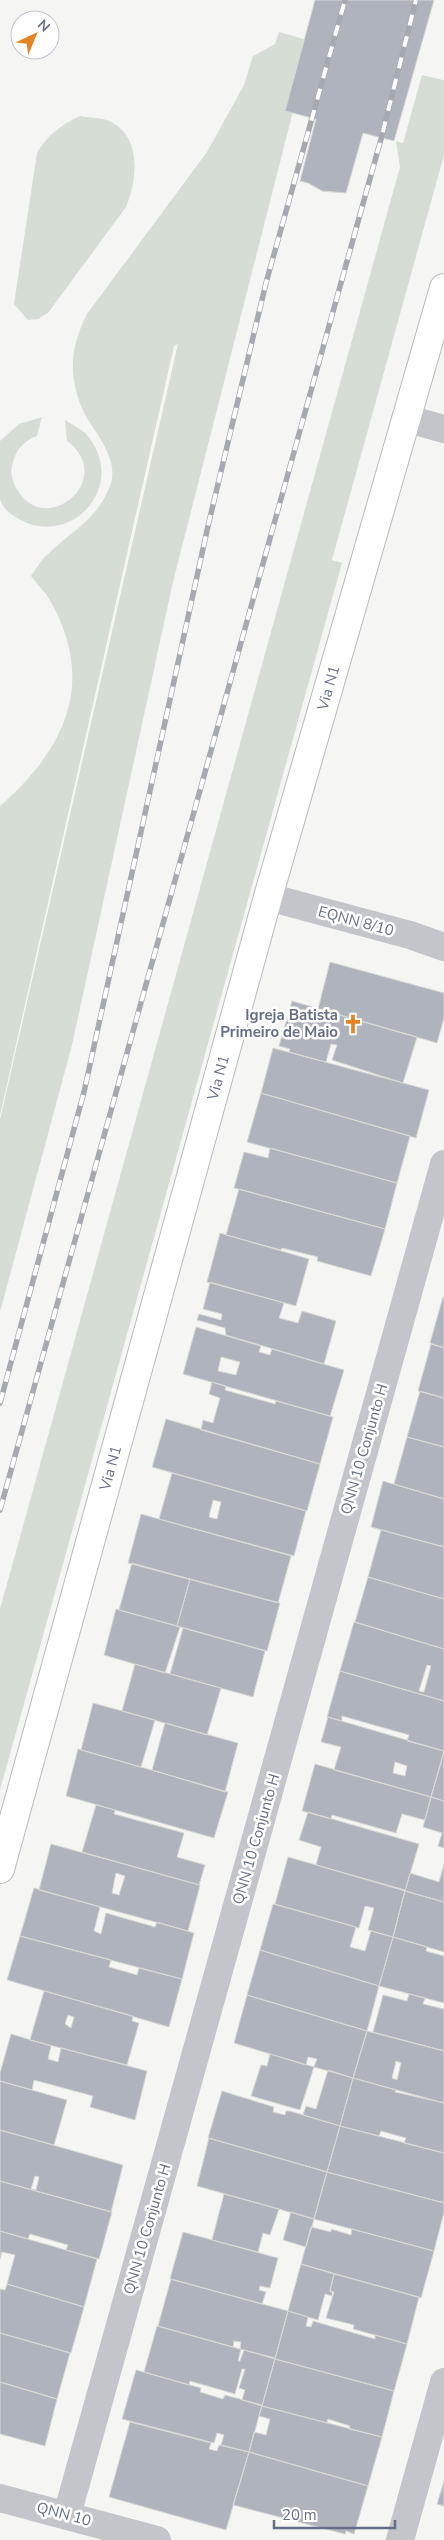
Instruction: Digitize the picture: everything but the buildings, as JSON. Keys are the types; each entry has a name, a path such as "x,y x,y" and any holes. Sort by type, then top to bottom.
{"main road":[{"name":"Via N1","path":"0,1869 268,897 408,419 444,288"}],"street":[{"path":"408,419 444,429"},
{"name":"EQNN 8/10","path":"268,897 410,935 444,947"},
{"name":"QNN 10 Conjunto H","path":"68,2515 444,1164"},
{"path":"400,2540 444,2382"},
{"name":"QNN 10","path":"0,2498 157,2540"}],"shaded area":[{"path":"279,32 311,41 173,582 72,1045 0,1312 0,1120 178,344 174,346 0,1115 0,806 22,785 41,762 56,739 66,714 72,689 71,662 65,634 50,600 31,576 45,557 83,524 98,508 105,498 112,475 112,465 108,454 81,406 77,394 74,382 73,359 77,337 87,314 207,152 244,85 253,56 275,44"},
{"path":"422,75 444,80 444,155 332,560 342,563 0,1790 0,1609 400,167 396,141 403,143"},
{"path":"80,116 108,120 121,129 128,138 134,160 133,185 126,207 48,313 38,319 28,320 14,304 37,153 55,131"},
{"path":"42,417 37,436 20,447 11,469 12,479 16,488 30,504 45,508 59,506 72,498 81,485 85,471 80,456 67,441 65,420 87,435 98,455 101,474 97,493 87,508 73,520 55,526 35,525 14,516 6,509 0,499 0,441 19,424"}],"railway":[{"path":"0,1403 84,1092 208,526 266,283 345,0"},
{"path":"0,1510 381,139 416,0"}],"place":[{"name":"Igreja Batista Primeiro de Maio","path":"353,1024"}]}
